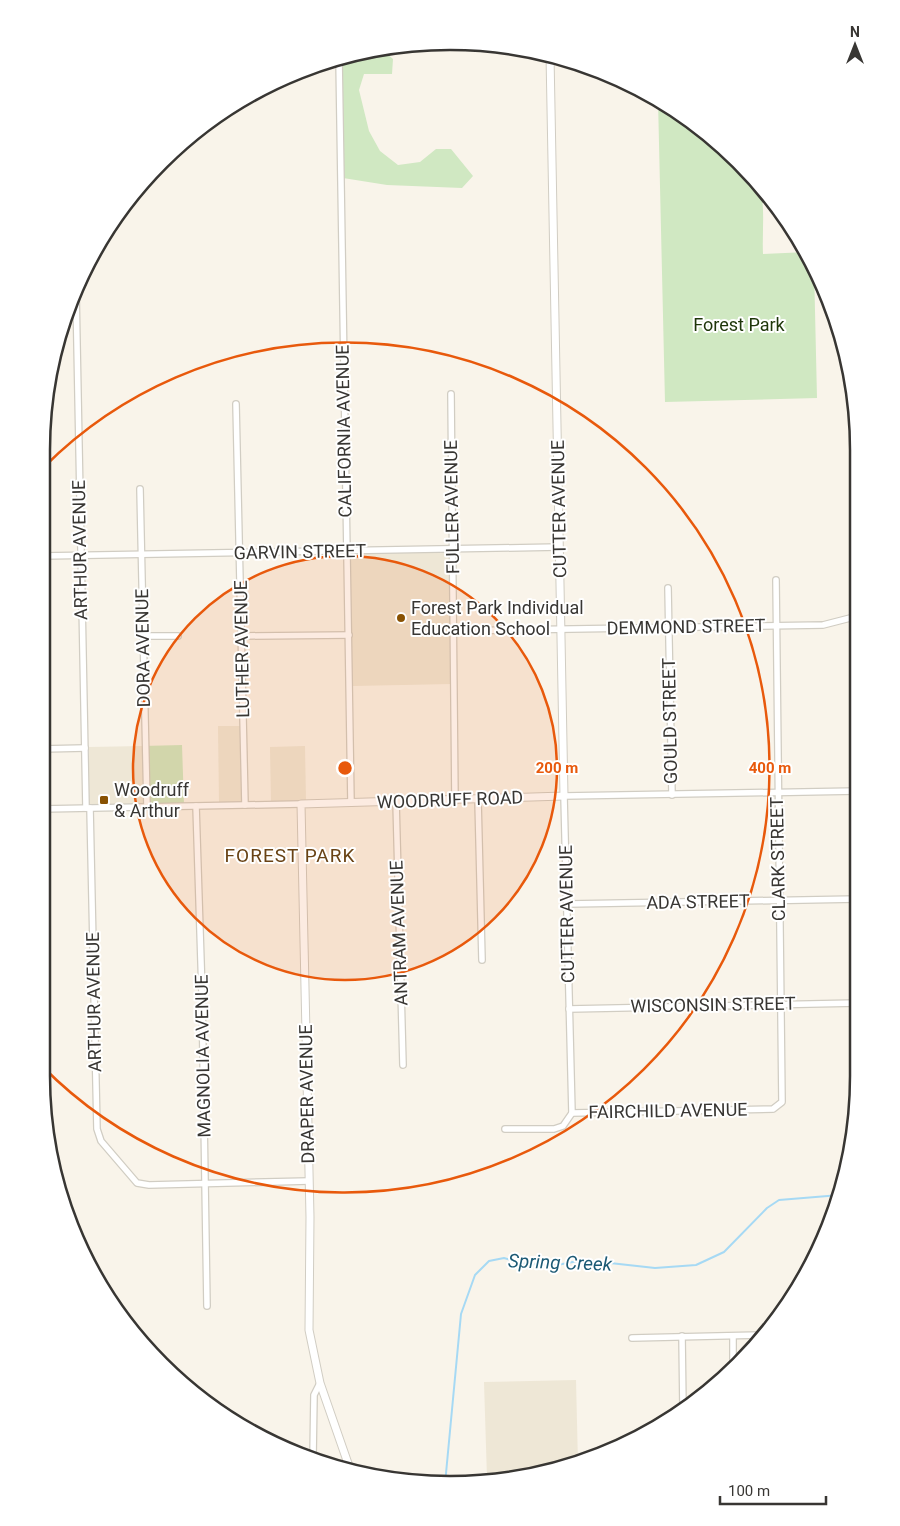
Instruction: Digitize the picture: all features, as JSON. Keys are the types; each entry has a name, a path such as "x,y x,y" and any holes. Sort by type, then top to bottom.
{"street":[{"name":"CUTTER AVENUE","path":"550,63 572,1113"},
{"name":"CALIFORNIA AVENUE","path":"339,66 351,803"},
{"name":"ARTHUR AVENUE","path":"76,309 80,555 97,1130 102,1141 137,1183 205,1184"},
{"name":"FULLER AVENUE","path":"451,394 454,800"},
{"name":"LUTHER AVENUE","path":"236,404 241,552 244,804"},
{"name":"DORA AVENUE","path":"140,489 146,807"},
{"name":"GARVIN STREET","path":"50,556 559,548"},
{"name":"CLARK STREET","path":"776,580 776,793 782,1102 778,1107"},
{"name":"GOULD STREET","path":"668,588 672,795"},
{"name":"DEMMOND STREET","path":"454,631 775,624 823,625 850,618"},
{"path":"242,636 349,635"},
{"path":"143,636 178,636"},
{"path":"50,749 85,748"},
{"name":"WOODRUFF ROAD","path":"50,809 478,800 564,796 850,792"},
{"path":"478,800 482,960"},
{"name":"ANTRAM AVENUE","path":"396,802 403,1065"},
{"name":"DRAPER AVENUE","path":"301,804 309,1330 320,1383 348,1462"},
{"name":"MAGNOLIA AVENUE","path":"196,806 202,994 207,1306"},
{"name":"ADA STREET","path":"568,904 850,899"},
{"name":"WISCONSIN STREET","path":"569,1009 850,1003"},
{"name":"FAIRCHILD AVENUE","path":"505,1129 554,1129 562,1126 572,1113 773,1109 778,1107"},
{"path":"205,1184 308,1181"},
{"path":"632,1338 755,1335"},
{"path":"682,1336 683,1401"},
{"path":"733,1336 733,1359"},
{"name":"DRAPER AVENUE","path":"313,1452 314,1395 320,1383"}],"shaded area":[{"name":"Forest Park Individual Education School","path":"452,551 452,684 352,686 349,553"},
{"path":"218,726 247,726 248,803 219,803"},
{"path":"142,746 144,804 89,805 89,747"},
{"path":"305,746 306,802 271,803 270,747"},
{"path":"576,1380 578,1455 528,1468 487,1474 484,1382"}],"green space":[{"path":"388,55 393,59 392,74 364,74 359,90 369,131 380,151 398,165 420,162 436,149 451,149 473,176 462,188 387,185 343,178 341,65"},
{"name":"Forest Park","path":"658,109 714,149 751,186 762,200 763,254 797,252 814,285 817,398 665,402"},
{"path":"182,745 184,804 144,804 142,746"}],"waterway":[{"name":"Spring Creek","path":"446,1476 461,1314 475,1275 489,1261 504,1258 525,1264 557,1265 583,1260 655,1268 696,1265 724,1252 767,1208 779,1200 832,1196"}],"place":[{"name":"Forest Park Individual Education School","path":"401,618"},
{"name":"Woodruff & Arthur","path":"104,800"}],"district":[{"name":"FOREST PARK","path":"290,855"}]}
